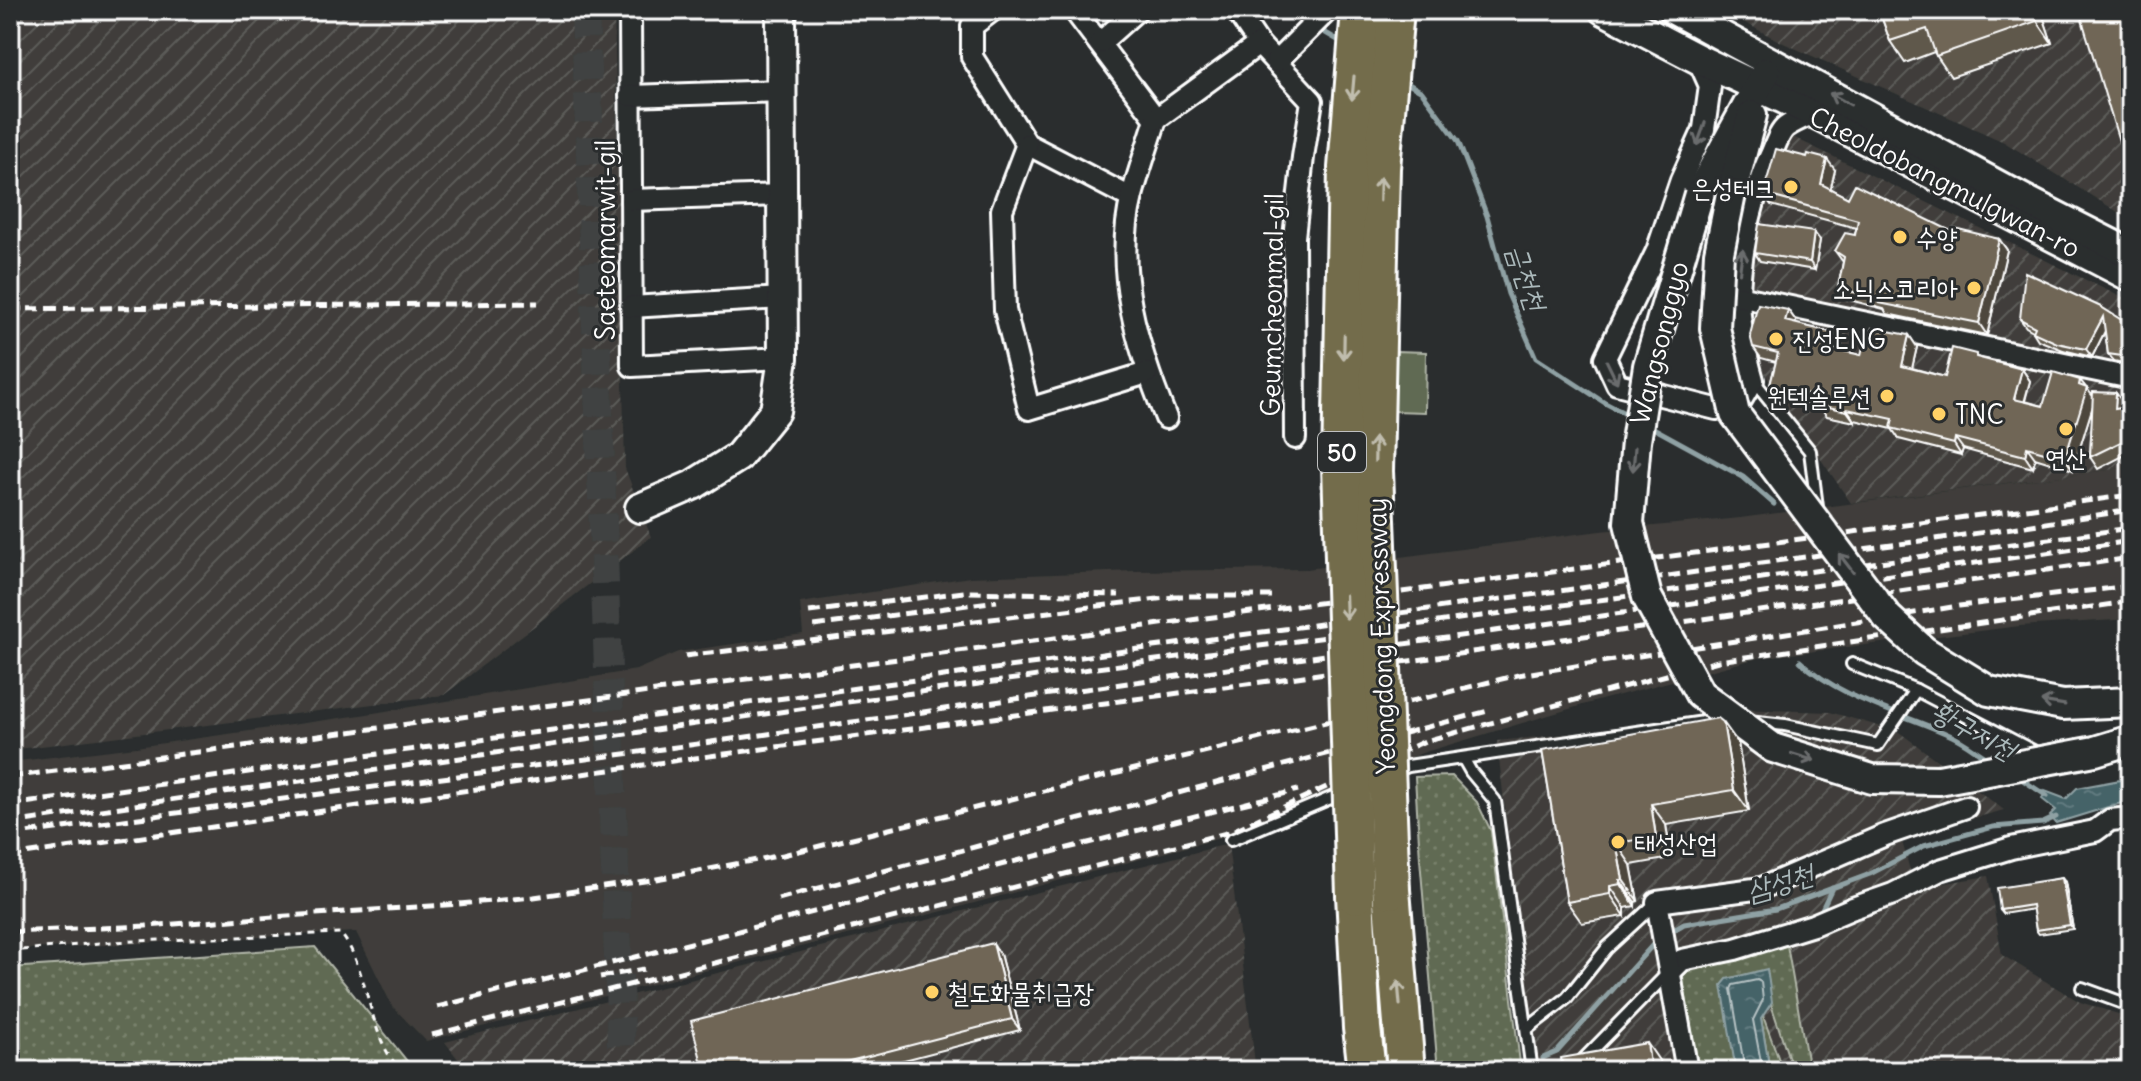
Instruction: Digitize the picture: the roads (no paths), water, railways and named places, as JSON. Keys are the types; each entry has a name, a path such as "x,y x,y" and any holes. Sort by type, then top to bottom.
{"highway":[{"name":"Yeongdong Expressway","path":"1395,10 1381,168 1374,471 1391,890 1406,1071"},
{"name":"Yeongdong Expressway","path":"1338,11 1347,168 1341,466 1355,895 1367,1071"}],"street":[{"name":"Saeteomarwit-gil","path":"630,10 632,366 783,358"},
{"path":"640,508 693,485 738,457 775,411 783,358 781,10"},
{"path":"993,10 972,26 972,57 1027,144 1131,198"},
{"path":"1074,10 1156,119"},
{"path":"1100,43 1137,10"},
{"name":"Geumcheonmal-gil","path":"1236,10 1259,44 1312,101 1294,237 1295,438"},
{"name":"Cheoldobangmulgwan-ro","path":"1604,10 1698,59 1814,113 2131,277"},
{"name":"Cheoldobangmulgwan-ro","path":"1674,10 2131,254"},
{"path":"1276,62 1338,11"},
{"path":"1166,418 1147,373 1135,329 1128,285 1126,246 1131,198 1156,119 1259,44"},
{"path":"1698,59 1710,86 1704,129 1681,180 1657,251 1605,358 1617,384 1716,409 1739,404 1753,380 1742,336 1738,296 1741,256 1764,169 1784,128 1814,113"},
{"path":"1758,87 1771,62"},
{"name":"Wangsonggyo","path":"1758,87 1699,194 1648,366 1636,441 1629,523 1647,597 1700,694 1773,748 1872,779 1939,780 2095,751 2131,740"},
{"name":"Wangsonggyo","path":"1758,87 1719,253 1715,328 1735,414 1887,617 1924,651 1989,691 2063,705 2131,702"},
{"path":"630,96 782,91"},
{"path":"1027,144 1002,210 1005,310 1029,409 1147,373"},
{"path":"631,200 782,195"},
{"path":"1738,296 2131,378"},
{"path":"631,307 782,298"},
{"path":"1687,1071 1657,902 1762,888 1885,835 1966,807"},
{"path":"1670,972 1682,960 1735,949 1813,925 1893,894 1940,870 2011,848 2095,831 2110,820 2131,818"}],"lane":[{"path":"1753,380 1810,451 1817,507"},
{"path":"1852,664 1916,690 2065,767 2131,748"},
{"path":"1378,778 1408,766 1720,718 1785,725 1878,745 1916,690"},
{"path":"1463,758 1495,801 1532,1071"},
{"path":"1231,840 1363,785"},
{"path":"1527,1029 1567,998 1607,948 1657,902"},
{"path":"1572,1071 1670,972"},
{"path":"2082,988 2131,1006"}],"water":[{"name":"황구지천","path":"2131,778 2131,800 2056,823 2050,816 2056,810 2042,799 2045,791 2066,799 2077,788"},
{"path":"1767,969 1772,1002 1761,1019 1769,1065 1765,1071 1741,1071 1735,1066 1722,985 1727,979"}],"waterway":[{"name":"금천천","path":"1299,10 1310,21"},
{"name":"금천천","path":"1317,28 1343,43"},
{"name":"금천천","path":"1402,80 1422,92 1458,141 1487,216 1508,294 1536,358 1630,416"},
{"name":"금천천","path":"1646,424 1743,477 1774,504"},
{"name":"황구지천","path":"1800,661 1834,686 1952,736 1989,759"},
{"name":"황구지천","path":"2015,775 2047,796"},
{"name":"삼성천","path":"1667,934 1684,924 1776,909 1870,874 1924,846 1993,827 2043,823 2056,817"},
{"path":"1822,909 1832,888"},
{"name":"삼성천","path":"1543,1058 1557,1052 1658,939"}],"tunnel":[{"path":"585,10 622,1071"}],"railway":[{"path":"10,309 538,303"},
{"path":"10,777 2131,495"},
{"path":"10,805 2131,510"},
{"path":"10,823 883,697 2131,528"},
{"path":"10,835 662,749 2131,541"},
{"path":"10,856 2131,558"},
{"path":"10,932 146,926 459,904 651,880 783,855 1518,675 1959,606 2131,586"},
{"path":"809,612 964,592 1119,595"},
{"path":"1171,596 1271,596"},
{"path":"685,656 1182,596"},
{"path":"814,626 997,601"},
{"path":"432,1035 1230,832 1425,741 1718,661 2127,602"},
{"path":"778,899 1488,711"},
{"path":"437,1007 1298,790"},
{"path":"600,977 644,969"}],"place":[{"name":"은성테크","path":"1791,187"},
{"name":"수양","path":"1900,237"},
{"name":"소닉스코리아","path":"1974,288"},
{"name":"진성ENG","path":"1776,339"},
{"name":"원텍솔루션","path":"1887,396"},
{"name":"TNC","path":"1939,414"},
{"name":"연산","path":"2066,429"},
{"name":"태성산업","path":"1618,842"},
{"name":"철도화물취급장","path":"932,992"}]}
